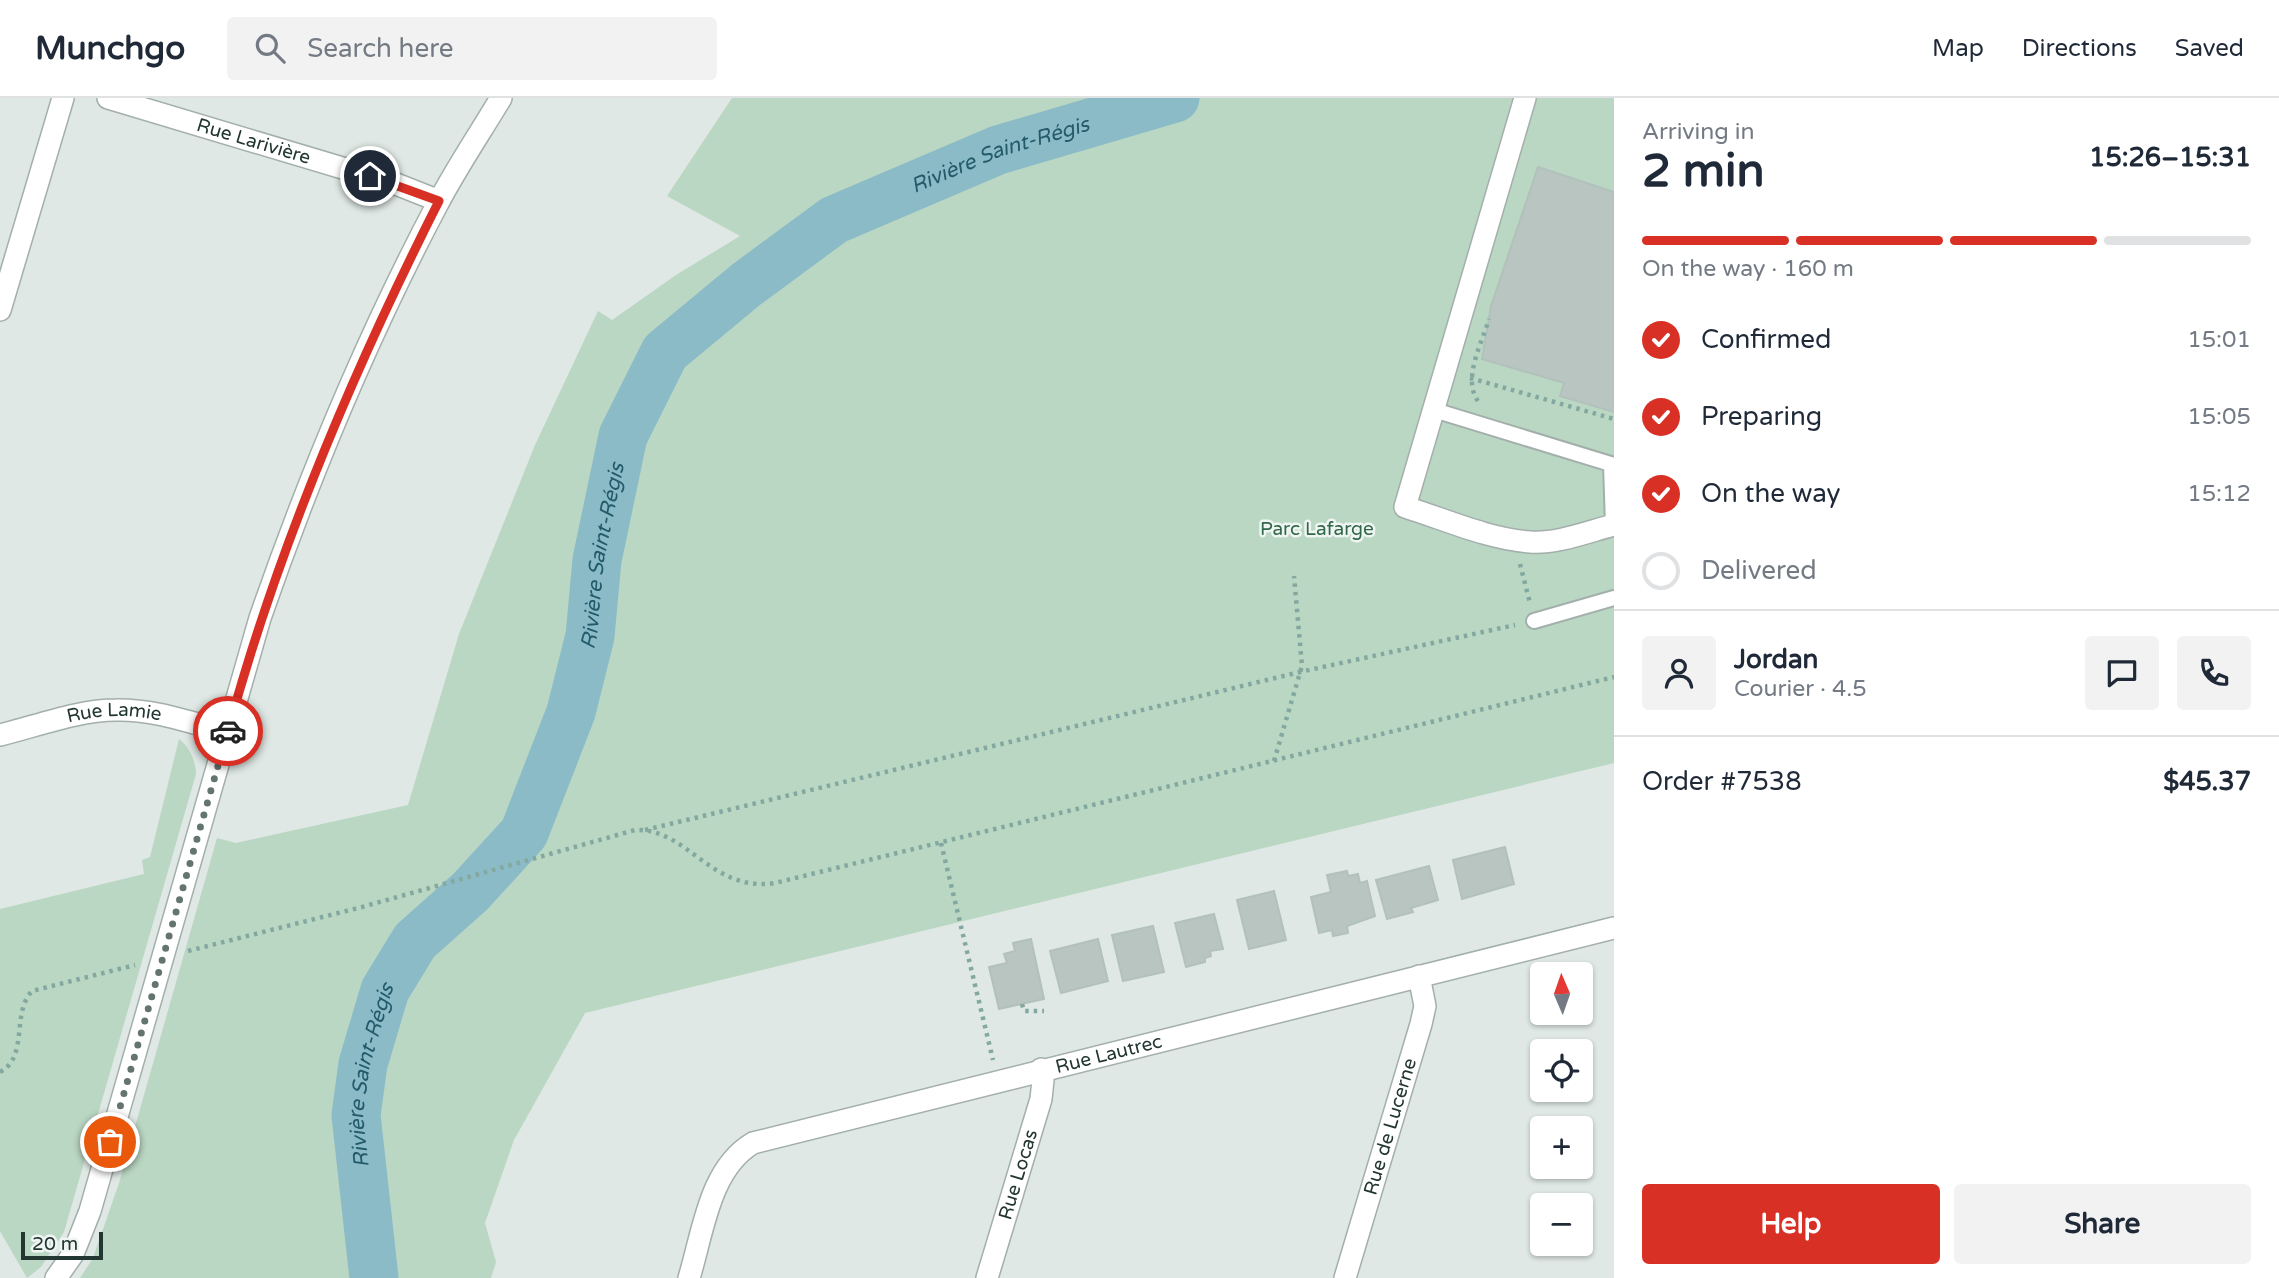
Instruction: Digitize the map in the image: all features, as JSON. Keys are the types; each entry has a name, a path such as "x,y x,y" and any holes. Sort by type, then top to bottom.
{"street":[{"path":"0,310 63,98"},
{"name":"Rue Larivière","path":"108,98 396,184 439,201"},
{"path":"56,1278 73,1254 90,1211 260,618 313,477 439,201 501,98"},
{"path":"1525,99 1405,507 1515,540 1549,541 1613,525"},
{"name":"Rue Lamie","path":"0,735 86,713 115,710 167,716 227,732"},
{"name":"Rue Lautrec","path":"689,1278 723,1171 741,1150 767,1139 1614,928"},
{"name":"Rue de Lucerne","path":"1345,1278 1424,1015 1424,996 1419,976"},
{"name":"Rue Locas","path":"987,1278 1041,1099 1041,1069"}],"lane":[{"path":"1434,410 1612,464 1613,525"},
{"path":"1534,621 1614,598"}],"path":[{"path":"1487,407 1476,401 1471,390 1471,378 1489,320"},
{"path":"1471,378 1614,419"},
{"path":"185,952 362,907 621,834 1300,672 1534,621 1515,540"},
{"path":"1274,761 1300,672 1302,642 1294,576"},
{"path":"644,830 660,834 725,877 751,885 775,883 1614,677"},
{"path":"941,843 994,1064"},
{"path":"0,1072 13,1059 22,1004 32,991 141,964"},
{"path":"1022,1004 1024,1011 1044,1011"}],"green space":[{"name":"Parc Lafarge","path":"732,98 1614,98 1614,763 585,1013 514,1140 485,1223 496,1262 491,1278 80,1278 93,1258 119,1183 217,838 236,843 408,805 459,634 535,445 598,311 612,320 676,275 740,236 667,196"},
{"path":"179,739 191,754 196,774 64,1232 41,1267 27,1278 0,1231 0,909 144,874 142,860 150,857"}],"building":[{"path":"1538,167 1614,192 1614,412 1560,396 1564,383 1482,359 1491,306"},
{"path":"1505,847 1514,884 1462,899 1453,860"},
{"path":"1429,866 1438,900 1411,908 1413,912 1387,919 1376,880"},
{"path":"1347,871 1348,876 1358,874 1360,883 1367,881 1375,916 1347,926 1348,933 1333,936 1332,930 1319,933 1311,897 1331,892 1327,875"},
{"path":"1274,891 1286,940 1249,949 1237,900"},
{"path":"1214,914 1223,949 1210,951 1211,956 1205,958 1205,962 1186,967 1175,923"},
{"path":"1153,926 1164,972 1123,981 1112,935"},
{"path":"1031,939 1044,999 999,1009 989,967 1007,963 1004,954 1015,951 1013,943"},
{"path":"1098,939 1108,981 1061,993 1050,951"}],"waterway":[{"name":"Rivière Saint-Régis","path":"374,1278 356,1115 363,1064 385,990 415,941 470,892 524,833 571,712 590,636 597,560 623,436 665,352 747,284 834,220 998,150 1175,98"}],"way so far":[{"path":"110,1142 228,731"}],"route":[{"path":"228,731 260,618 317,466 439,201 418,191 370,176"}]}
